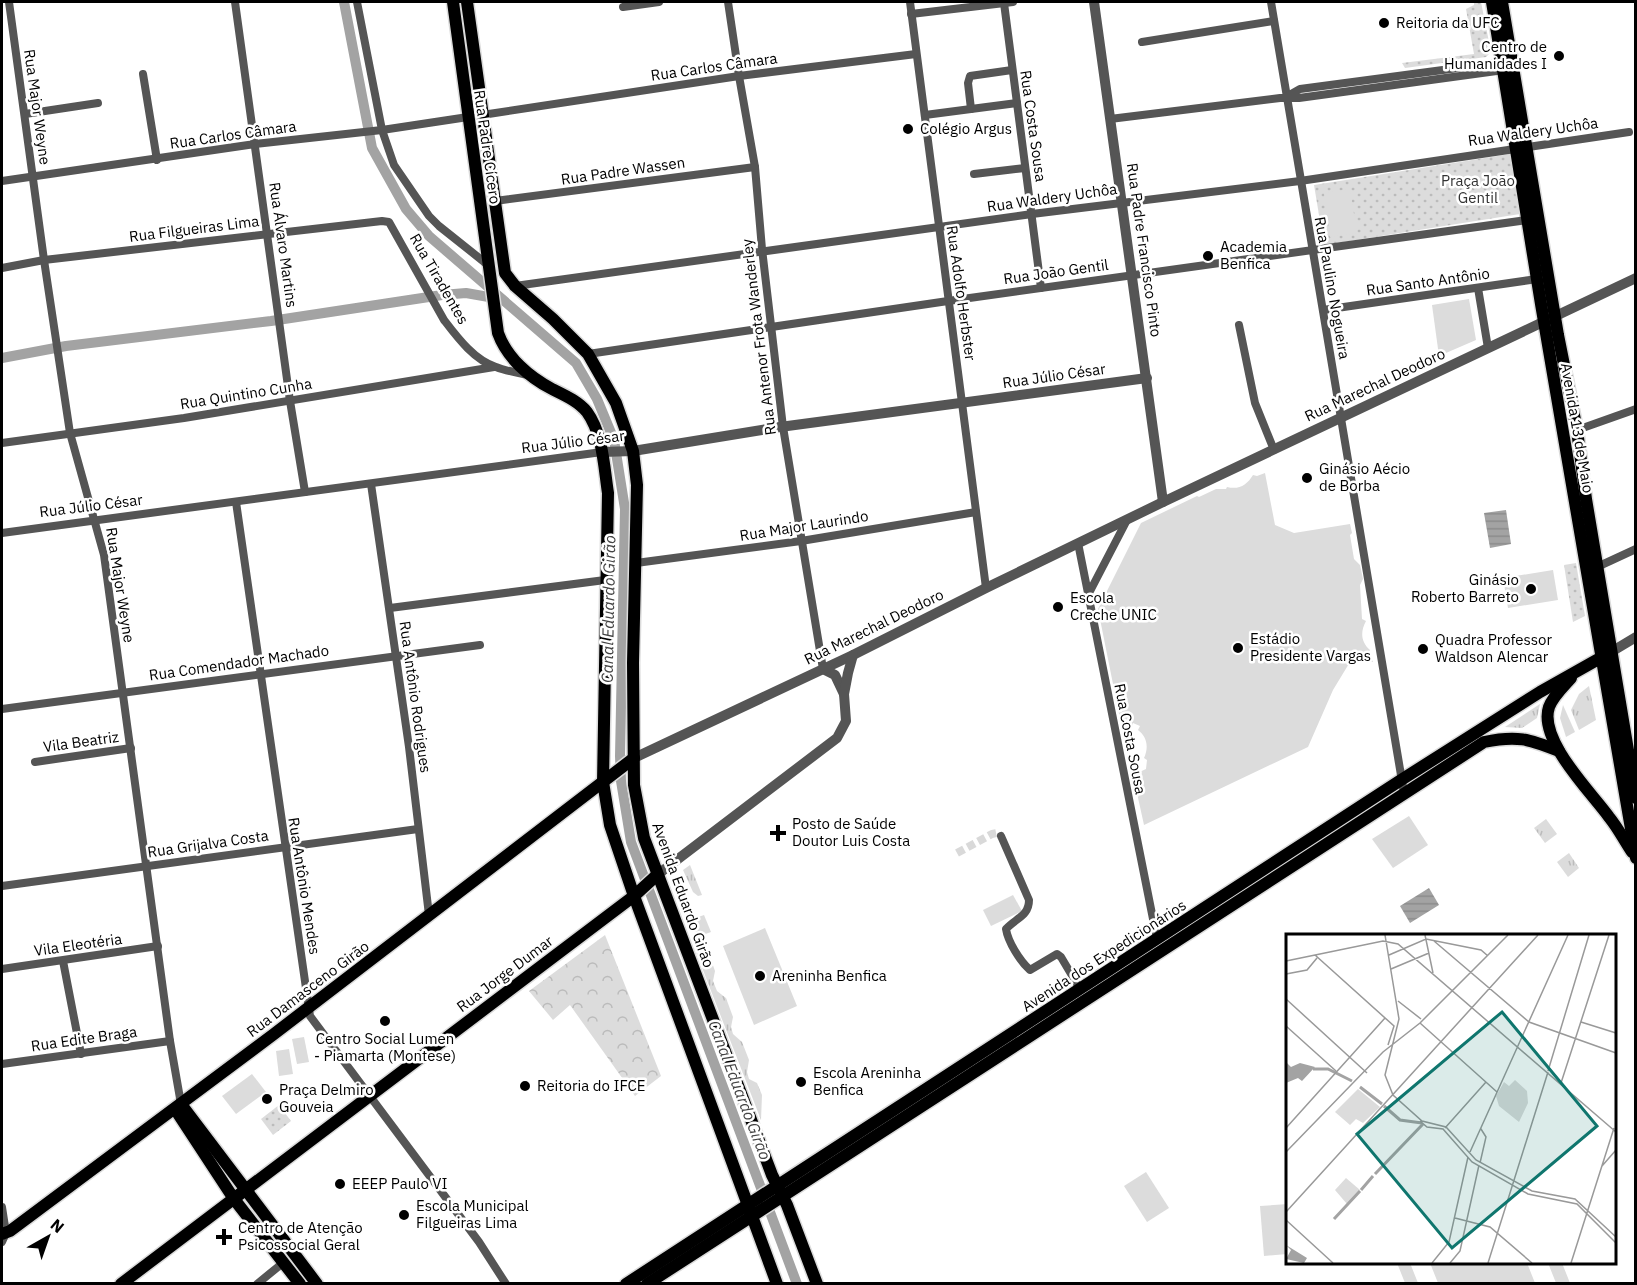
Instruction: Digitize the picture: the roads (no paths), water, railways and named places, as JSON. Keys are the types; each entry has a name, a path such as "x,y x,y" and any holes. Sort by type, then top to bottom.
{"main road":[{"name":"Rua Padre Cícero","path":"453,2 493,300"},
{"name":"Rua Padre Cícero","path":"467,2 505,273 515,286"},
{"name":"Avenida 13 de Maio","path":"1492,2 1521,148 1633,802 1635,858"},
{"name":"Avenida 13 de Maio","path":"1502,2 1521,148 1527,220 1537,279 1550,320 1577,430 1597,567 1606,655"},
{"name":"Avenida Eduardo Girão","path":"515,286 554,319 588,354 616,403 630,451 637,485 636,563 633,663 624,765 634,785 644,838 645,885 755,1207 777,1284"},
{"name":"Avenida Eduardo Girão","path":"493,300 502,344 521,368 583,408 593,422 606,452 608,493 603,782 610,825 645,885 817,1284"},
{"name":"Avenida dos Expedicionários","path":"776,1193 973,1074 1540,692 1606,655"},
{"path":"1576,672 1549,705 1550,731 1559,751 1611,818 1635,858"},
{"name":"Avenida dos Expedicionários","path":"647,1284 967,1062 1402,786 1484,742 1517,737 1559,751"},
{"name":"Rua Damasceno Girão","path":"3,1237 309,1007 624,765"},
{"path":"1611,818 1633,802"},
{"name":"Rua Jorge Dumar","path":"121,1284 645,885"},
{"path":"967,1062 973,1074"},
{"path":"178,1106 246,1190 317,1284"},
{"path":"178,1106 234,1198 300,1284"},
{"name":"Avenida dos Expedicionários","path":"626,1284 755,1207"}],"street":[{"name":"Rua Major Weyne","path":"9,2 70,433 104,555 148,866 178,1106"},
{"name":"Rua Álvaro Martins","path":"235,2 279,324 305,492"},
{"path":"357,2 380,130 400,176 429,216 489,271"},
{"path":"623,7 659,2"},
{"name":"Rua Antenor Frota Wanderley","path":"728,2 755,167 770,327 783,427 823,669"},
{"name":"Rua Adolfo Herbster","path":"910,2 986,588"},
{"path":"911,14 1013,2"},
{"name":"Rua Padre Francisco Pinto","path":"1094,2 1163,502"},
{"name":"Rua Paulino Nogueira","path":"1270,2 1402,786"},
{"name":"Rua Costa Sousa","path":"1004,3 1041,288"},
{"path":"1142,42 1274,21"},
{"name":"Rua Carlos Câmara","path":"482,115 739,76 916,54"},
{"path":"1110,118 1286,97 1300,89 1504,66"},
{"path":"971,109 968,83 970,76 1012,70"},
{"path":"143,74 157,160"},
{"path":"25,114 98,103"},
{"path":"925,115 1017,103"},
{"name":"Rua Carlos Câmara","path":"2,182 255,144 380,130 468,117"},
{"name":"Rua Waldery Uchôa","path":"515,286 1122,202 1300,182 1629,132"},
{"name":"Rua Padre Wassen","path":"495,201 755,167"},
{"path":"974,174 1025,168"},
{"name":"Rua João Gentil","path":"588,354 1527,220"},
{"name":"Rua Filgueiras Lima","path":"2,268 44,260 389,222"},
{"name":"Rua Tiradentes","path":"389,222 455,334 471,351 494,367 533,377"},
{"name":"Rua Marechal Deodoro","path":"624,765 853,656 1163,502 1635,278"},
{"name":"Rua Santo Antônio","path":"1323,310 1537,279"},
{"path":"1478,288 1488,348"},
{"path":"1239,325 1255,403 1274,450"},
{"name":"Rua Quintino Cunha","path":"2,443 290,401 494,367"},
{"name":"Rua Júlio César","path":"2,533 606,452 630,451 783,427 1147,378"},
{"path":"1577,430 1635,409"},
{"name":"Rua Antônio Rodrigues","path":"370,484 390,608 429,915"},
{"name":"Rua Antônio Mendes","path":"236,502 310,1016 479,1242 506,1284"},
{"name":"Rua Major Laurindo","path":"636,563 801,541 976,512"},
{"path":"1088,595 1127,520"},
{"name":"Rua Costa Sousa","path":"1078,543 1158,939"},
{"path":"1597,567 1635,549"},
{"path":"390,608 605,579"},
{"path":"1606,655 1635,637"},
{"name":"Rua Comendador Machado","path":"2,709 480,645"},
{"name":"Rua Jorge Dumar","path":"645,885 837,738 846,721 844,694 853,656"},
{"path":"823,669 835,675 844,694"},
{"name":"Vila Beatriz","path":"34,762 131,748"},
{"name":"Rua Grijalva Costa","path":"2,886 418,828"},
{"path":"1001,836 1029,900 1029,908 1025,915 1006,928 1007,936 1030,970 1057,954 1080,989"},
{"name":"Vila Eleotéria","path":"2,969 158,946"},
{"path":"63,961 81,1054"},
{"name":"Rua Edite Braga","path":"2,1064 170,1041"},
{"path":"2,1207 3,1237"},
{"path":"257,1284 284,1262"}],"waterway":[{"name":"Canal Eduardo Girão","path":"344,2 372,148 406,209 429,236 576,363 597,399 614,440 625,509 620,756 621,781 631,842 797,1284"},
{"path":"2,358 66,346 271,321 442,295 466,293 500,299"}],"tunnel":[{"path":"957,853 992,834 997,833 1001,836"}],"place":[{"name":"Reitoria da UFC","path":"1384,23"},
{"name":"Centro de Humanidades I","path":"1559,56"},
{"name":"Colégio Argus","path":"908,129"},
{"name":"Academia Benfica","path":"1208,256"},
{"name":"Ginásio Aécio de Borba","path":"1307,478"},
{"name":"Ginásio Roberto Barreto","path":"1531,589"},
{"name":"Escola Creche UNIC","path":"1058,607"},
{"name":"Estádio Presidente Vargas","path":"1238,648"},
{"name":"Quadra Professor Waldson Alencar","path":"1423,649"},
{"name":"Posto de Saúde Doutor Luis Costa","path":"778,833"},
{"name":"Areninha Benfica","path":"760,976"},
{"name":"Centro Social Lumen - Piamarta (Montese)","path":"385,1021"},
{"name":"Escola Areninha Benfica","path":"801,1082"},
{"name":"Reitoria do IFCE","path":"525,1086"},
{"name":"Praça Delmiro Gouveia","path":"267,1099"},
{"name":"EEEP Paulo VI","path":"340,1184"},
{"name":"Escola Municipal Filgueiras Lima","path":"404,1215"},
{"name":"Centro de Atenção Psicossocial Geral","path":"224,1237"}],"park label":[{"name":"Praça João Gentil","path":"1478,190"}]}
